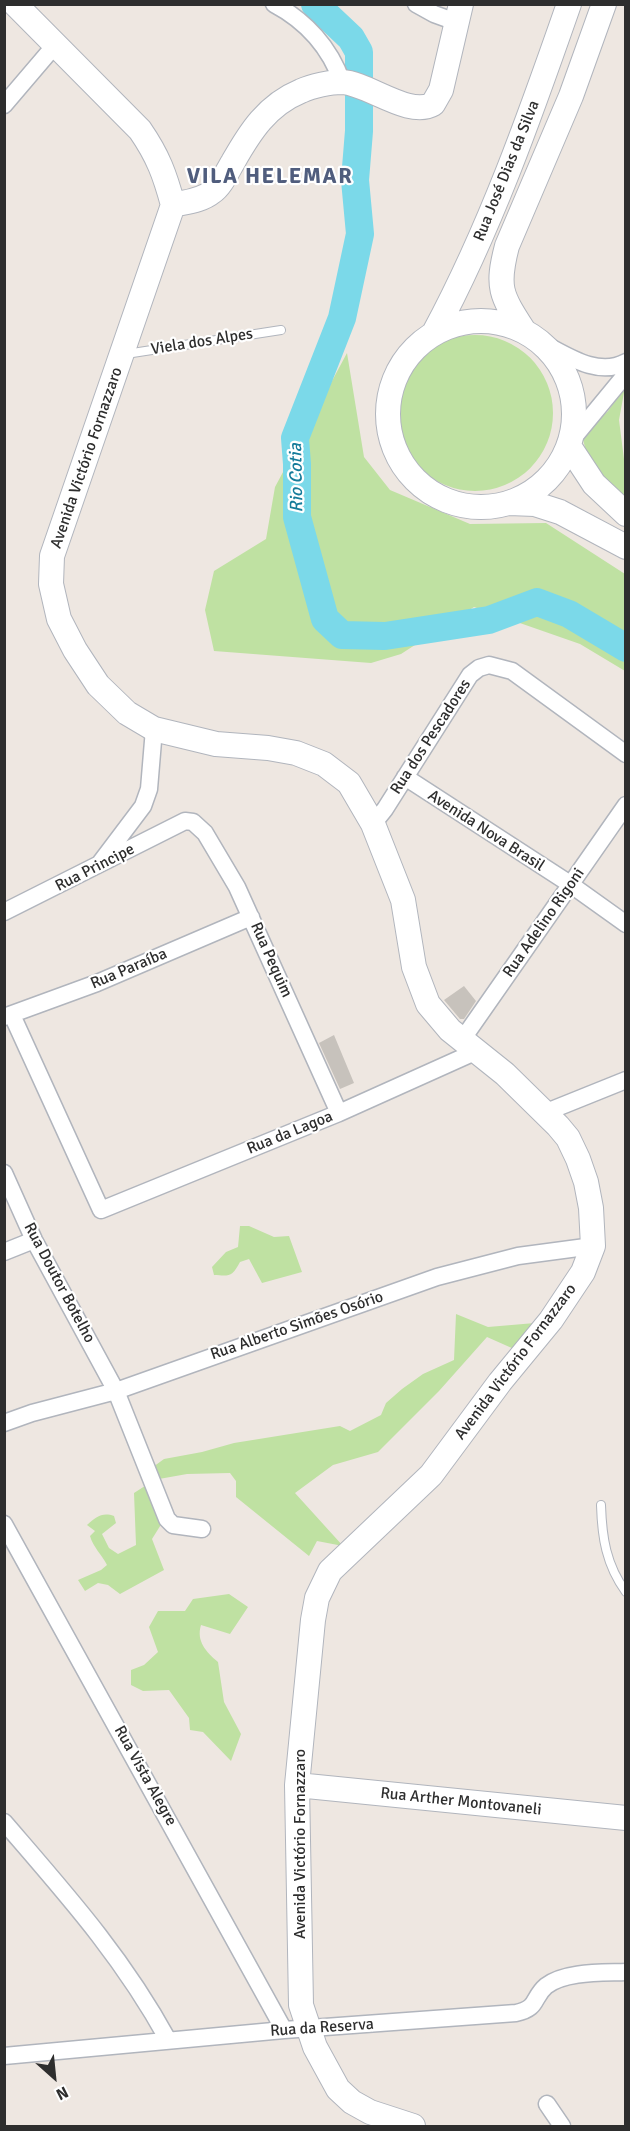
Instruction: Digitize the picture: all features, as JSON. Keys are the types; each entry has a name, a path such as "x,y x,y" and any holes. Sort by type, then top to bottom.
{"street":[{"path":"15,4 140,130 150,144 165,175 173,206 213,192 252,129 267,112 302,90 342,82 378,93 402,104 420,107 433,104 441,90 459,13 416,4"},
{"path":"274,4 313,34 328,51 342,82"},
{"name":"Rua José Dias da Silva","path":"434,333 478,244 539,90 569,4"},
{"name":"Rua José Dias da Silva","path":"531,336 504,300 501,269 507,246 571,96 604,4"},
{"path":"4,105 56,44"},
{"name":"Avenida Victório Fornazzaro","path":"173,206 52,556 51,584 58,619 75,651 98,684 127,713 154,729 216,744 268,748 296,753 324,764 349,783 373,824 402,900 414,967 428,1004 450,1030 505,1074 568,1138 578,1159 589,1199 593,1246 583,1272 551,1320 500,1382 431,1475 330,1571 317,1598 297,1785 301,2005 319,2055 338,2088 352,2102 370,2112 409,2126"},
{"path":"626,362 619,366 593,367 502,323 478,321 456,324 434,333 416,347 402,364 392,384 388,406 388,429 395,450 406,470 421,486 440,498 461,505 484,507 506,503 535,504 560,512 626,547"},
{"path":"531,336 558,361 568,380 573,400 574,422 569,444 594,484 626,514"},
{"path":"506,503 533,490 555,470 569,444 626,374"},
{"name":"Rua dos Pescadores","path":"373,824 470,675 489,665 512,671 626,754"},
{"path":"97,866 143,806 149,789 154,729"},
{"name":"Avenida Nova Brasil","path":"405,777 570,884 626,924"},
{"name":"Rua Adelino Rigoni","path":"470,1046 570,884 626,805"},
{"name":"Rua Principe","path":"4,912 185,821"},
{"name":"Rua Pequim","path":"185,821 193,822 205,833 237,887 339,1113"},
{"name":"Rua Paraíba","path":"8,1016 97,983 251,917"},
{"name":"Rua da Lagoa","path":"8,1016 101,1210 339,1113 470,1046"},
{"path":"544,1113 626,1080"},
{"name":"Rua Doutor Botelho","path":"4,1173 34,1240 116,1391 167,1519 173,1525 202,1530"},
{"path":"4,1252 34,1240"},
{"name":"Rua Alberto Simões Osório","path":"4,1423 32,1413 116,1391 437,1277 518,1256 593,1246"},
{"name":"Rua Vista Alegre","path":"4,1524 284,2030"},
{"name":"Rua Arther Montovaneli","path":"297,1785 626,1818"},
{"path":"4,1822 87,1917 127,1971 168,2040"},
{"name":"Rua da Reserva","path":"4,2056 284,2030 516,2013 532,2008 547,1986 558,1980 595,1973 626,1972"},
{"path":"547,2104 562,2127"}],"lane":[{"name":"Viela dos Alpes","path":"122,354 281,330"},
{"path":"601,1505 602,1536 609,1562 626,1592"}],"green space":[{"path":"475,335 490,336 505,341 530,358 547,383 552,398 552,428 547,443 530,468 505,485 490,490 475,491 460,490 445,485 420,468 403,443 398,428 397,413 398,398 403,383 420,358 445,341 460,336"},
{"path":"347,353 364,457 390,490 470,524 546,523 625,574 625,671 580,644 474,607 401,654 371,663 214,651 205,610 214,571 266,539 275,487"},
{"path":"625,387 619,420 625,467 625,499 591,468 583,440 591,427 608,411"},
{"path":"240,1226 249,1226 274,1237 289,1236 302,1272 262,1283 249,1259 240,1262 230,1274 214,1275 212,1267 226,1252 238,1247"},
{"path":"456,1314 488,1327 535,1323 514,1349 487,1337 439,1391 378,1452 333,1465 295,1493 343,1546 317,1541 309,1556 236,1497 236,1481 230,1473 187,1474 159,1479 153,1467 164,1459 234,1443 340,1426 350,1431 381,1415 386,1403 402,1389 423,1374 454,1360"},
{"path":"148,1484 162,1523 152,1539 164,1570 120,1594 108,1585 98,1583 85,1591 78,1580 107,1565 91,1540 90,1536 95,1531 87,1525 99,1516 114,1516 116,1523 102,1534 109,1548 118,1554 136,1545 134,1493"},
{"path":"229,1594 248,1607 230,1634 201,1625 200,1636 206,1650 218,1662 224,1702 241,1734 231,1761 203,1732 190,1730 189,1718 169,1690 143,1691 131,1685 131,1670 144,1665 158,1652 149,1627 158,1611 185,1611 193,1599"}],"building":[{"path":"464,986 476,1001 464,1019 460,1019 444,1000"},
{"path":"334,1035 354,1083 340,1089 319,1043"}],"waterway":[{"name":"Rio Cotia","path":"315,4 351,38 359,52 359,131 355,180 360,234 342,318 295,438 297,517 325,619 342,635 385,636 489,620 537,602 569,614 626,648"}],"district":[{"name":"VILA HELEMAR","path":"270,177"}]}
